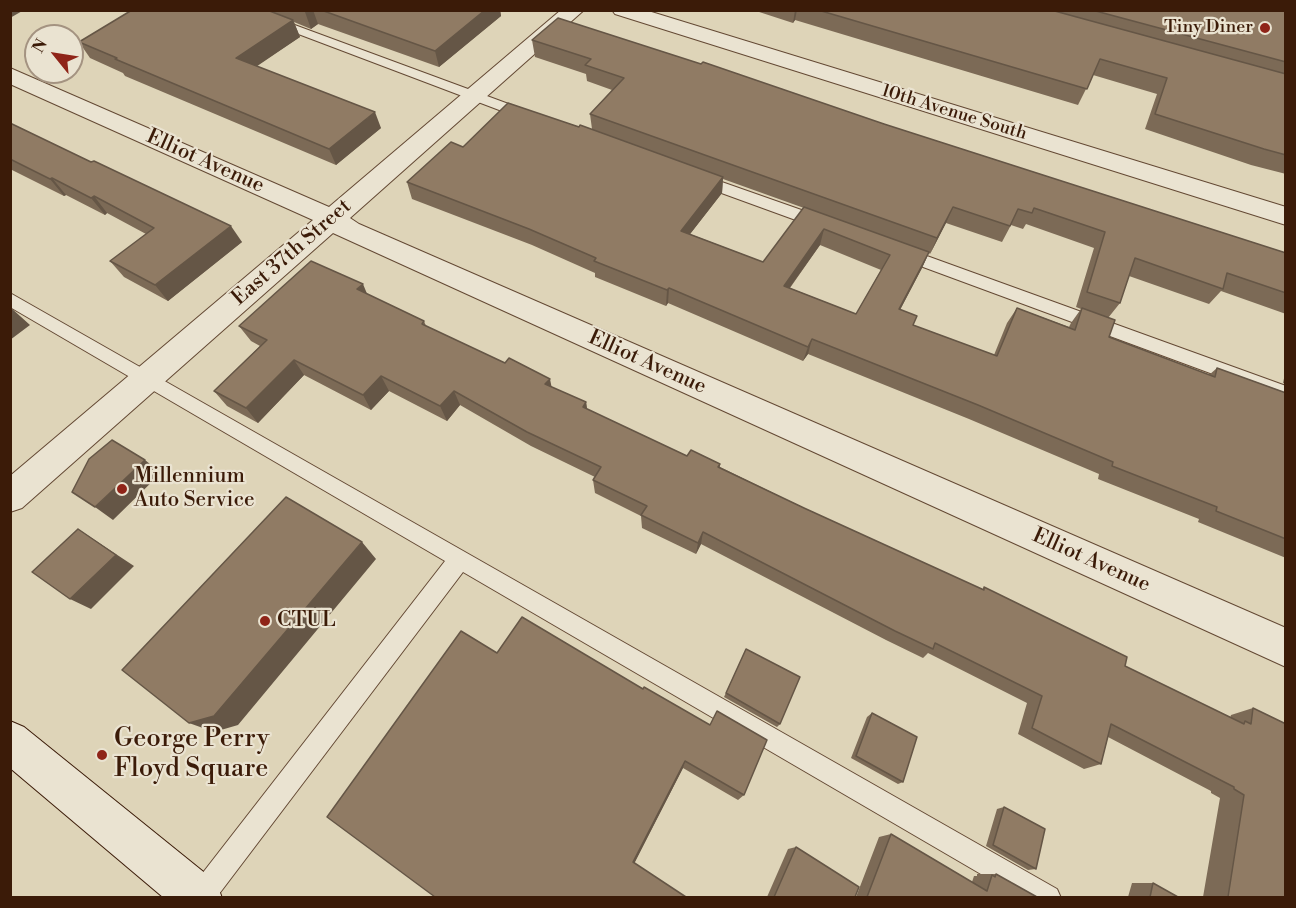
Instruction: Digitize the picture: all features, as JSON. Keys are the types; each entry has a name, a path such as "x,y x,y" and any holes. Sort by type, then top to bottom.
{"street":[{"name":"East 37th Street","path":"10,496 574,10"},
{"name":"10th Avenue South","path":"622,10 1286,216"},
{"name":"Elliot Avenue","path":"10,75 331,218 360,236 1286,648"},
{"path":"15,752 200,897"}],"lane":[{"path":"241,10 545,122"},
{"path":"679,171 837,229"},
{"path":"893,250 1286,394"},
{"path":"10,299 1048,897"},
{"path":"200,897 460,559"}],"building":[{"path":"132,10 267,10 293,20 236,58 375,112 329,149 115,59 117,58 84,44 84,39"},
{"path":"321,10 485,10 435,51"},
{"path":"818,10 1051,10 1286,74 1286,155 1155,114 1167,78 1100,59 1087,89"},
{"path":"1092,10 1286,10 1286,62"},
{"path":"558,18 701,64 703,62 884,124 1286,253 1286,293 1227,273 1223,289 1135,258 1120,303 1087,292 1105,232 1034,208 1032,213 1018,209 1010,226 953,207 937,238 590,114 624,78 585,65 591,59 532,40"},
{"path":"508,103 579,127 580,125 723,177 681,231 763,262 804,207 929,252 899,309 917,316 913,325 997,356 1017,308 1075,330 1082,308 1115,320 1109,337 1215,377 1217,368 1286,393 1286,539 1216,511 1217,507 1112,466 1113,462 978,405 812,339 808,347 669,288 667,290 594,261 596,258 529,229 407,182 451,142 463,147","holes":["824,229 890,255 856,314 784,286"]},
{"path":"10,123 231,226 155,285 110,261 154,228 94,196 91,198 10,159"},
{"path":"311,261 363,284 357,289 424,321 422,324 505,363 509,358 550,379 545,384 586,402 583,407 687,456 691,450 720,464 718,467 804,508 984,590 984,587 1127,657 1125,666 1244,724 1245,721 1251,724 1253,708 1286,724 1285,897 1228,897 1244,795 1234,787 1111,724 1101,764 1032,728 1042,696 935,643 933,649 895,631 703,532 698,543 641,515 647,506 593,480 601,467 527,432 454,391 440,406 381,376 363,395 294,360 246,408 214,391 267,340 239,326"},
{"path":"112,440 145,460 95,507 72,492 89,459"},
{"name":"CTUL","path":"286,497 362,542 214,716 189,723 122,670"},
{"path":"78,529 116,555 70,599 32,572"},
{"path":"522,617 643,689 644,687 710,725 717,711 767,740 744,795 685,761 633,862 686,897 435,897 327,817 461,631 497,653"},
{"path":"746,649 800,677 780,724 726,693"},
{"path":"872,713 917,737 903,782 856,756"},
{"path":"1004,807 1045,829 1036,869 993,845"},
{"path":"891,834 987,891 992,875 995,877 996,874 1037,897 867,897"},
{"path":"796,847 859,887 855,897 774,897"},
{"path":"1153,883 1178,897 1150,897"}],"place":[{"name":"Tiny Diner","path":"1265,28"},
{"name":"Millennium Auto Service","path":"122,489"},
{"name":"CTUL","path":"265,621"},
{"name":"George Perry Floyd Square","path":"102,755"}]}
